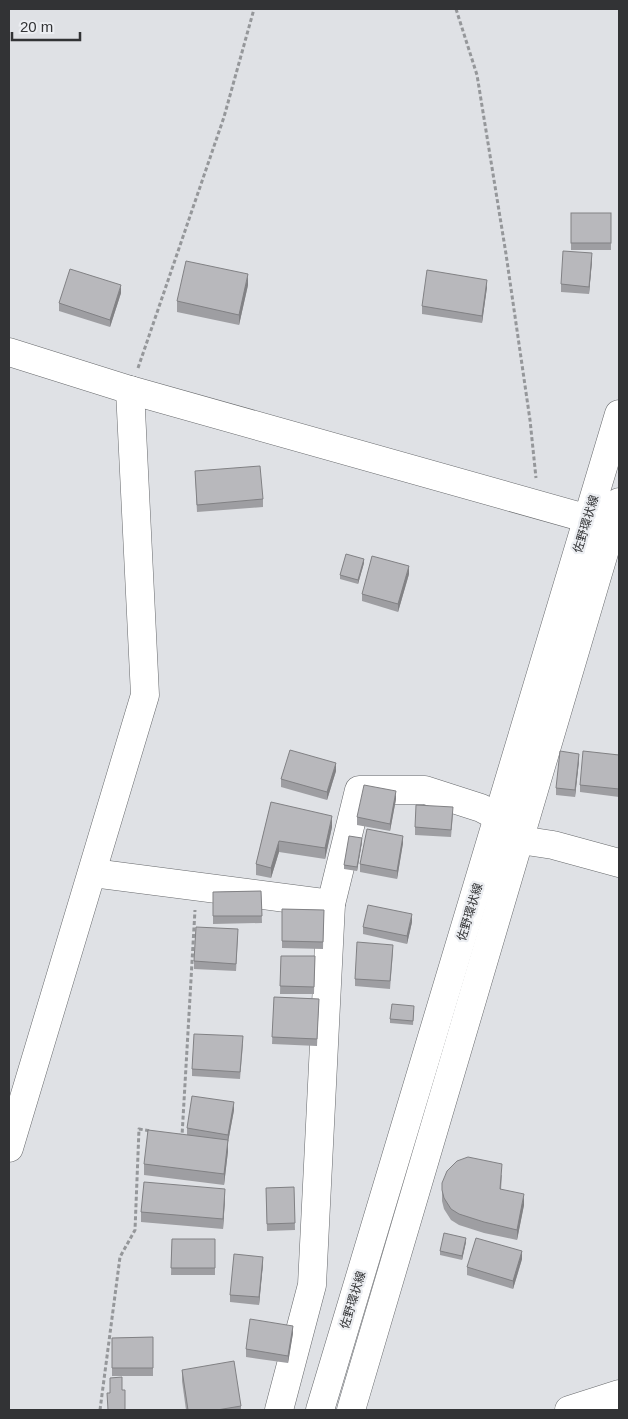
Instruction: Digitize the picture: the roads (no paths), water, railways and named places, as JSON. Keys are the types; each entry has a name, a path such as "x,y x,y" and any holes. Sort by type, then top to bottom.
{"street":[{"path":"9,352 130,390 538,504 606,515"},
{"path":"9,1148 93,874 145,695 130,390"},
{"name":"佐野環状線","path":"350,1410 520,840 606,515 619,414"},
{"name":"佐野環状線","path":"320,1410 498,817 606,515"},
{"path":"278,1410 312,1284 331,904 359,790 425,790 481,808 498,817 520,840 552,845 619,863"},
{"path":"93,874 331,904"},
{"path":"569,1410 619,1394"}]}
